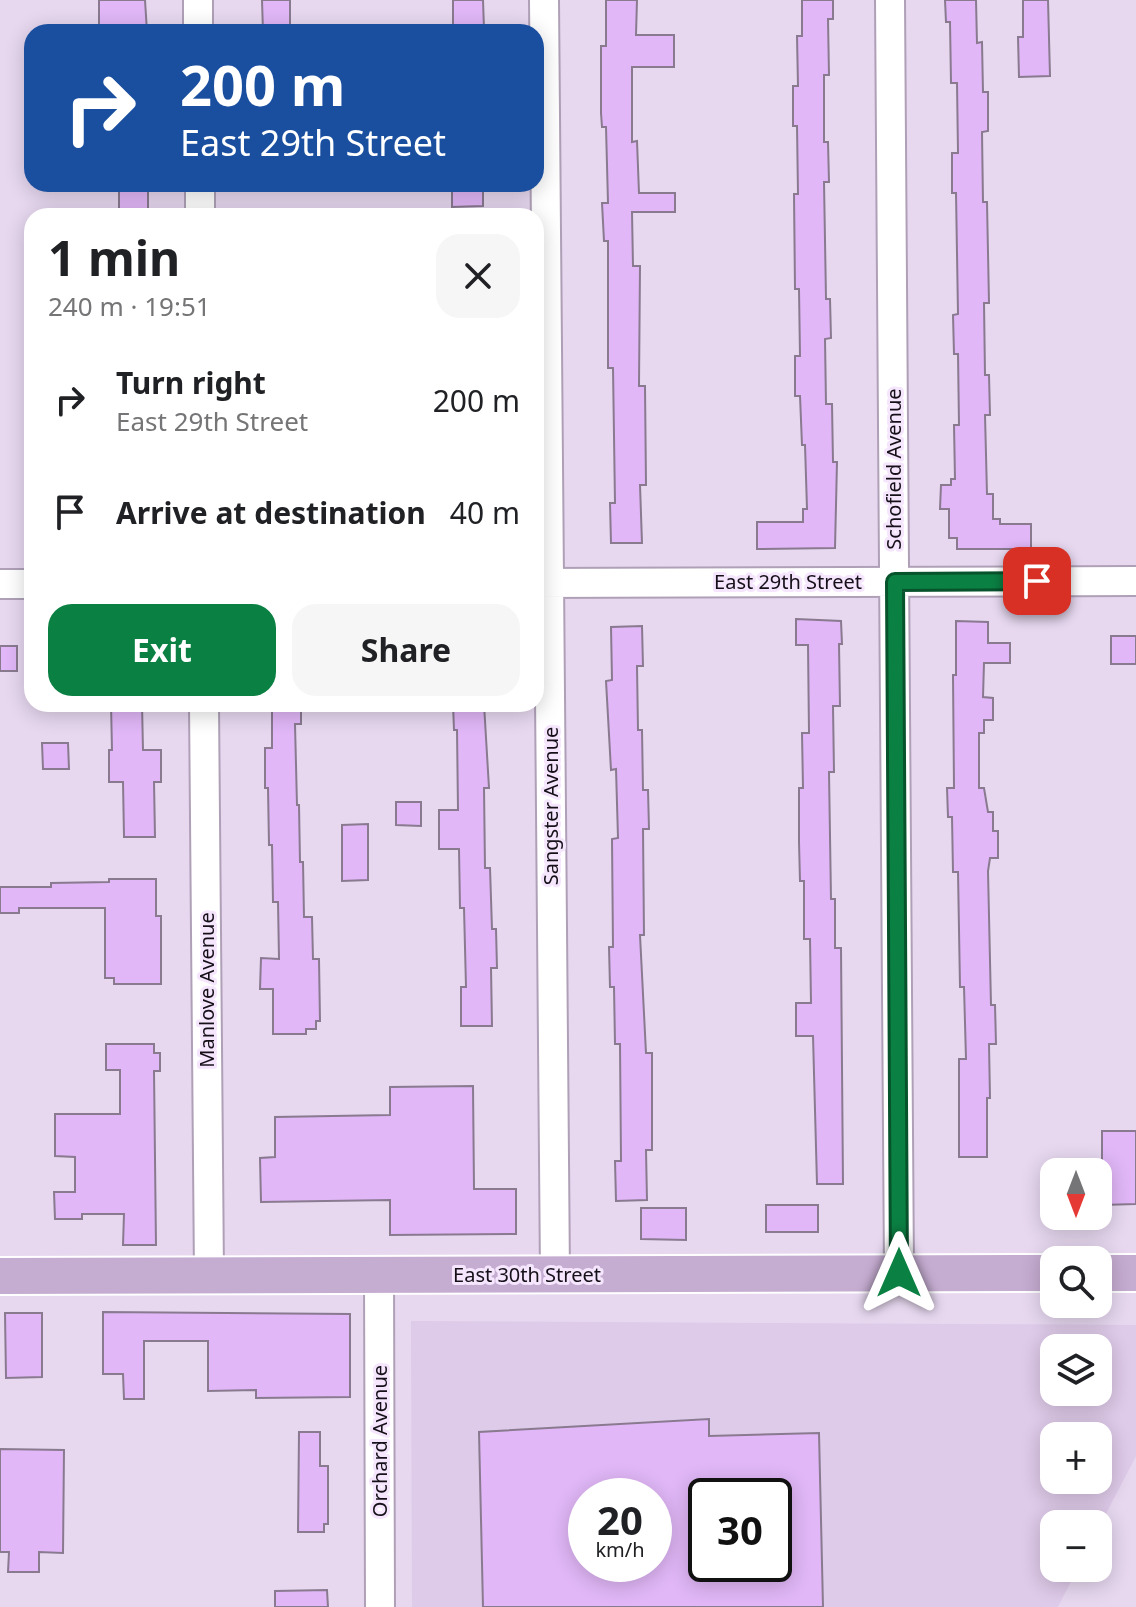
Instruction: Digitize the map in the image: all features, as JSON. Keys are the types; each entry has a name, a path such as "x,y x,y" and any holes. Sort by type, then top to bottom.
{"main road":[{"name":"East 30th Street","path":"0,1276 1040,1273"},
{"path":"1112,1273 1136,1273"}],"street":[{"path":"198,0 198,24"},
{"name":"Sangster Avenue","path":"544,0 544,24"},
{"name":"Schofield Avenue","path":"890,0 899,1273"},
{"name":"East 29th Street","path":"544,583 1136,581"},
{"path":"0,584 24,584"},
{"name":"Sangster Avenue","path":"544,641 555,1275"},
{"name":"Manlove Avenue","path":"204,712 209,1275"},
{"name":"Orchard Avenue","path":"379,1275 380,1607"}],"shaded area":[{"path":"411,1321 1136,1325 1136,1456 1108,1510 1040,1510 1040,1582 1071,1582 1058,1607 412,1607"}],"building":[{"path":"99,0 145,0 146,24 99,24"},
{"path":"262,0 290,0 290,24 263,24"},
{"path":"453,0 483,0 484,24 453,24"},
{"path":"606,0 637,0 636,35 674,35 674,67 632,67 632,142 637,141 639,193 675,193 675,212 632,212 633,266 640,266 639,386 645,386 646,485 640,485 642,543 611,543 610,503 615,503 613,368 608,368 608,241 604,241 602,203 608,203 606,127 602,127 601,113 601,46 606,46"},
{"path":"802,0 833,0 833,19 828,19 829,75 824,75 824,142 828,142 829,182 824,182 826,299 830,299 831,338 825,339 826,404 832,404 833,462 837,462 835,548 757,549 757,522 803,522 803,509 807,509 800,396 795,396 795,356 800,356 799,289 795,289 794,194 798,194 793,86 798,86 797,36 802,36"},
{"path":"945,0 976,0 977,43 982,42 983,92 988,92 988,131 982,132 989,303 984,303 985,375 989,375 990,415 985,415 987,494 993,494 993,519 1000,519 1000,524 1031,524 1031,549 957,549 957,538 949,538 949,509 940,509 941,485 951,485 951,479 955,479 954,425 959,425 958,354 954,354 953,315 958,314 956,193 952,193 952,153 958,153 957,83 951,83 950,22 946,22"},
{"path":"1023,0 1048,0 1050,76 1019,77 1018,37 1023,37"},
{"path":"119,192 148,192 148,208 119,208"},
{"path":"452,192 483,192 483,206 452,207"},
{"path":"796,619 841,621 840,706 833,706 834,772 829,772 831,899 835,899 835,948 841,948 843,1184 817,1184 813,1036 796,1036 796,1003 811,1003 810,939 804,939 804,881 800,881 799,842 799,788 803,788 802,733 809,733 808,645 796,645"},
{"path":"956,621 988,622 988,643 1010,643 1010,663 984,663 983,697 993,698 993,720 984,720 984,733 979,733 979,788 984,788 988,812 993,812 993,831 998,831 998,858 990,858 988,871 991,1005 995,1005 996,1044 989,1044 987,1157 959,1157 959,1059 966,1059 964,987 960,987 958,872 953,872 952,817 948,817 947,788 954,788"},
{"path":"642,626 643,666 637,666 638,730 642,730 643,790 648,790 649,829 643,829 644,935 640,935 646,1053 652,1053 652,1150 646,1150 647,1200 616,1201 615,1161 621,1161 620,1044 615,1044 614,987 610,987 609,947 613,947 612,839 618,838 616,769 611,770 606,681 612,680 611,627"},
{"path":"1111,636 1136,636 1136,664 1111,664"},
{"path":"0,646 17,646 17,671 0,671"},
{"path":"111,712 142,712 143,750 161,750 161,782 154,782 155,837 124,837 123,782 109,782 109,750 112,750"},
{"path":"272,712 301,712 301,724 295,724 300,862 303,862 304,917 312,917 313,959 319,959 320,1021 316,1021 316,1029 306,1029 306,1034 273,1034 273,989 260,989 261,958 279,959 278,902 273,902 268,788 265,788 265,748 272,748"},
{"path":"453,712 484,712 489,788 484,788 485,868 490,868 497,968 491,968 492,1026 461,1026 461,987 466,987 459,849 439,849 439,810 458,810 457,730 454,730"},
{"path":"42,743 68,743 69,769 43,769"},
{"path":"396,802 421,802 421,826 396,825"},
{"path":"368,824 368,880 342,881 342,825"},
{"path":"109,879 156,879 156,916 161,916 161,984 114,984 114,978 105,978 105,908 19,908 19,913 0,913 0,887 51,887 51,883 109,882"},
{"path":"106,1044 154,1044 154,1053 160,1053 160,1071 154,1071 156,1245 123,1245 124,1214 82,1214 82,1219 55,1219 54,1192 75,1192 75,1157 55,1156 55,1114 120,1114 120,1070 106,1070"},
{"path":"473,1086 474,1189 516,1189 516,1234 390,1235 390,1200 261,1202 260,1158 275,1157 275,1117 390,1115 390,1087"},
{"path":"1102,1131 1136,1131 1136,1204 1112,1205 1112,1158 1102,1158"},
{"path":"766,1205 818,1205 818,1232 766,1232"},
{"path":"641,1208 686,1208 686,1240 641,1239"},
{"path":"103,1312 350,1314 350,1397 256,1398 256,1390 208,1391 208,1341 144,1341 144,1399 124,1399 123,1374 103,1374"},
{"path":"5,1313 42,1313 42,1377 6,1378"},
{"path":"709,1419 709,1436 819,1433 823,1607 483,1607 479,1432"},
{"path":"299,1432 320,1432 320,1466 328,1466 328,1524 324,1524 324,1532 298,1532"},
{"path":"0,1449 64,1450 63,1553 39,1552 39,1572 8,1572 9,1552 0,1552"},
{"path":"327,1590 328,1607 275,1607 275,1591"}],"route":[{"path":"899,1273 895,582 1037,581"}]}
